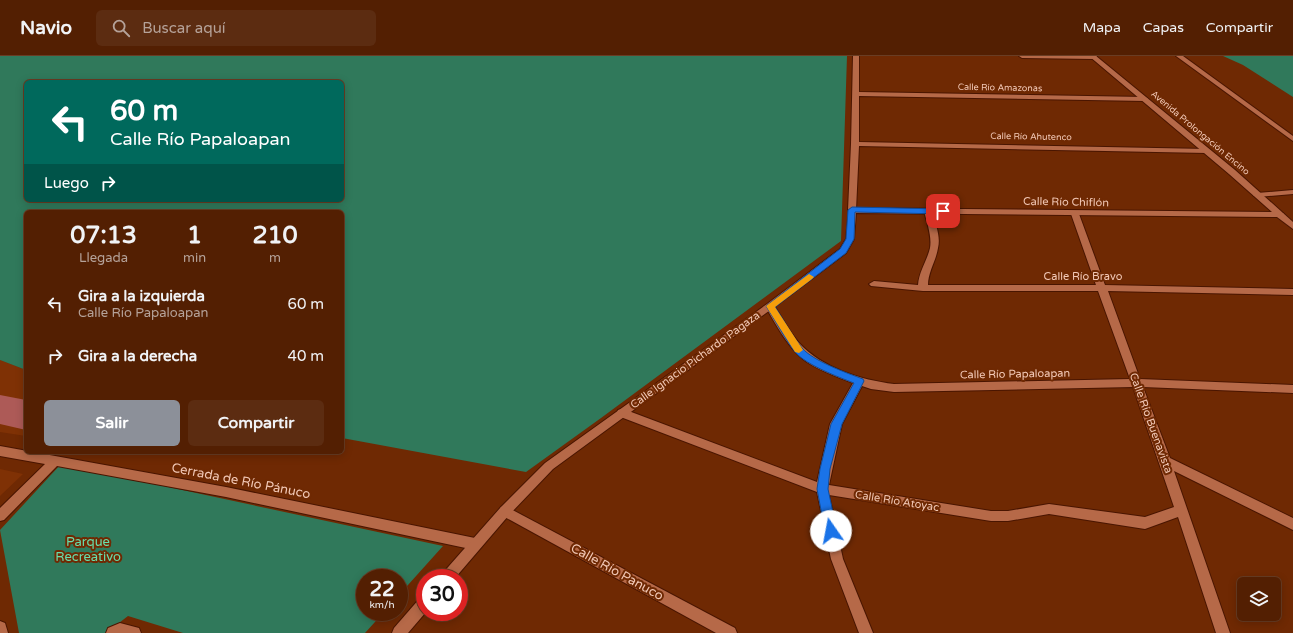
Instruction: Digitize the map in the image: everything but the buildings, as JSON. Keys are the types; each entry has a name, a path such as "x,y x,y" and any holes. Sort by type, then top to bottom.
{"street":[{"name":"Calle Ignacio Pichardo Pagaza","path":"454,569 505,510 549,466 770,306 843,251 850,239 852,210 855,144 856,56"},
{"path":"1022,56 1093,57"},
{"path":"1179,56 1293,139"},
{"name":"Avenida Prolongación Encino","path":"1093,57 1207,151 1293,226"},
{"name":"Calle Río Amazonas","path":"855,94 1145,99"},
{"name":"Calle Río Ahutenco","path":"855,144 1207,151"},
{"path":"1257,195 1293,192"},
{"name":"Calle Río Chiflón","path":"852,210 1075,214 1280,215"},
{"path":"923,288 922,278 934,250 935,238 928,211"},
{"name":"Calle Río Buenavista","path":"1075,214 1165,461 1223,633"},
{"name":"Calle Río Bravo","path":"874,284 923,288 1102,288 1293,292"},
{"name":"Calle Río Papaloapan","path":"770,306 799,351 807,357 838,373 871,385 894,388 1136,383 1293,389"},
{"path":"859,381 836,424 825,469 822,489 837,559 866,633"},
{"name":"Calle Río Atoyac","path":"622,412 822,489 991,516 1008,516 1048,509 1145,523 1182,510"},
{"name":"Cerrada de Río Pánuco","path":"0,451 226,492 475,544"},
{"path":"1165,461 1293,524"},
{"path":"0,516 54,462"},
{"name":"Calle Río Panuco","path":"505,510 730,633"},
{"path":"399,633 416,613"},
{"path":"0,628 1,633"},
{"path":"113,633 120,630 134,633"}],"shaded area":[{"path":"0,360 24,369 24,436 0,432"},
{"path":"0,469 23,474 0,496"}],"green space":[{"path":"0,56 847,56 841,241 526,472 344,438 344,210 24,210 24,369 0,360"},
{"path":"1223,56 1293,56 1293,97 1243,65"},
{"name":"Parque Recreativo","path":"61,464 443,546 422,569 416,569 416,576 408,585 408,569 356,569 356,621 376,621 365,633 183,633 128,616 106,633 19,633 0,530"}],"slow traffic":[{"path":"799,350 770,306 809,277"}],"route":[{"path":"831,531 822,489 825,469 836,424 859,381 838,373 807,357 799,351 770,306 843,251 850,239 852,210 943,211"}]}
